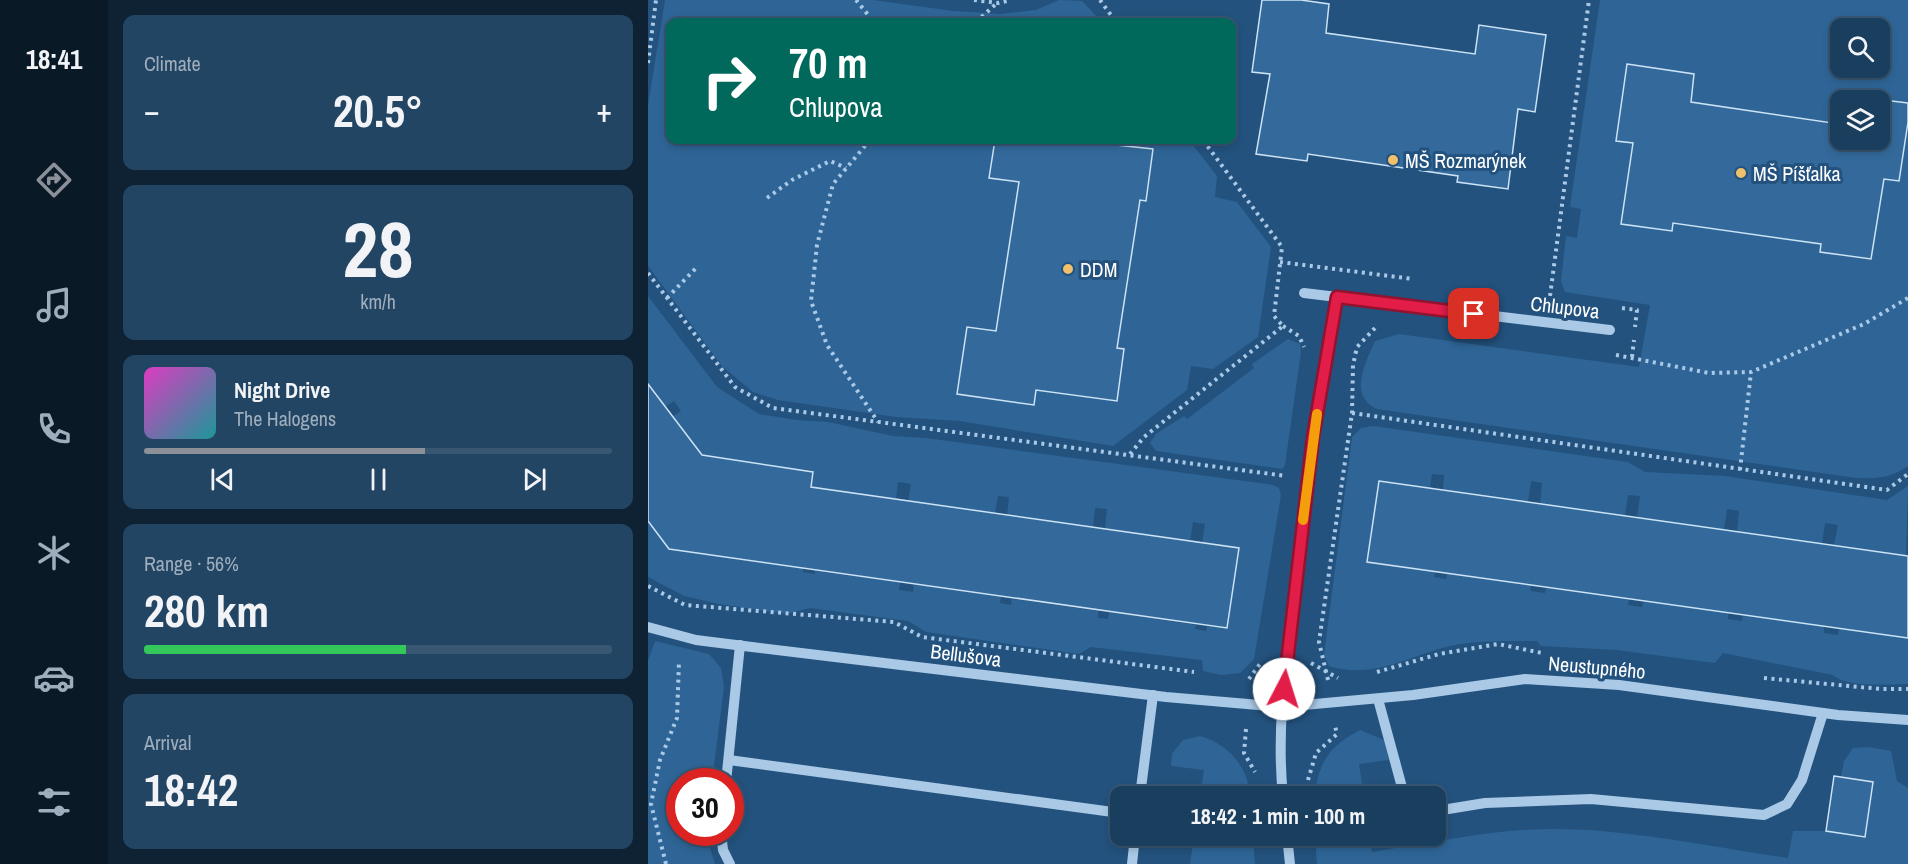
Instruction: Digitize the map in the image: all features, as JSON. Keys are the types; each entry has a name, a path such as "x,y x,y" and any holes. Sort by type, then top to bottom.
{"street":[{"name":"Chlupova","path":"1304,293 1610,330"},
{"path":"1283,786 1282,707 1313,437 1337,297"},
{"name":"Bellušova","path":"648,627 681,636 740,645 1153,695 1282,707"},
{"path":"728,768 740,645"},
{"name":"Neustupného","path":"1282,707 1378,699 1525,679 1619,685 1823,713 1908,720"},
{"path":"1141,786 1153,695"},
{"path":"1378,699 1402,786"},
{"path":"1446,809 1485,803 1591,799 1764,815 1786,804 1802,780 1823,713"},
{"path":"729,760 1110,812"},
{"path":"723,846 730,864"},
{"path":"1132,864 1134,846"},
{"path":"1288,846 1290,864"}],"path":[{"path":"648,63 656,0"},
{"path":"856,0 871,18"},
{"path":"975,0 998,3 1011,0"},
{"path":"1100,0 1113,18"},
{"path":"1550,296 1589,0"},
{"path":"981,18 998,3"},
{"path":"867,144 833,184 817,245 812,301 827,345 878,422"},
{"path":"1206,144 1282,247 1274,316 1283,326 1299,336 1307,355"},
{"path":"767,198 792,180 830,161 846,168"},
{"path":"667,298 698,266"},
{"path":"648,273 735,387 773,408 1288,477 1290,466"},
{"path":"1610,354 1709,373 1751,372 1864,324 1908,298"},
{"path":"1129,455 1144,436 1283,326"},
{"path":"1308,786 1316,753 1336,734 1319,642 1353,413 1353,365 1357,347 1376,327 1386,327"},
{"path":"1740,470 1751,372"},
{"path":"1353,413 1887,490 1908,474"},
{"path":"648,586 685,605 894,622 922,638 1203,674"},
{"path":"666,864 649,805 660,760 677,718 681,636 685,605"},
{"path":"1256,779 1255,770 1244,753 1249,680 1262,663"},
{"path":"1238,678 1249,680"}],"shaded area":[{"path":"665,0 873,0 953,11 1000,14 1036,10 1059,0 1082,1 1098,18 666,18 666,144 994,144 990,177 1019,182 996,331 958,394 1034,405 1039,373 1117,400 1120,383 1113,381 1122,367 1124,349 1044,338 1052,289 1125,300 1132,249 1059,238 1151,167 1153,150 1072,155 1073,144 1192,144 1217,176 1215,197 1237,202 1271,247 1258,337 1213,369 1191,366 1187,390 1113,446 960,421 896,417 778,400 753,392 722,366 648,266 648,105"},
{"path":"1600,0 1908,0 1908,103 1890,101 1890,90 1830,90 1830,123 1691,102 1694,74 1628,64 1617,141 1649,146 1642,191 1626,189 1621,224 1683,150 1732,157 1722,230 1773,237 1784,165 1853,256 1870,259 1866,177 1899,181 1908,122 1908,466 1883,477 1856,478 1377,409 1368,403 1363,396 1361,378 1375,341 1399,334 1639,367 1650,305 1565,292 1561,281 1566,236 1577,238 1581,209 1570,207"},
{"path":"648,296 717,387 759,414 828,422 893,436 926,438 1273,485 1279,488 1281,495 1254,659 1240,673 1221,675 1203,671 1202,660 1091,647 1079,654 926,632 908,621 810,608 786,614 719,604 684,596 648,577 648,521 674,517 670,550 803,568 803,572 815,574 815,571 900,582 899,590 913,592 914,584 1001,597 1000,603 1011,605 1012,599 1098,611 1098,618 1108,619 1109,612 1196,625 1195,629 1206,631 1207,626 1227,628 1238,549 1202,543 1205,524 1193,522 1190,541 1105,529 1107,509 1095,508 1093,528 1007,516 1009,497 998,496 995,513 908,501 911,484 898,482 896,499 810,487 812,470 800,469 798,486 715,473 672,417 681,411 674,401 665,407 648,384"},
{"path":"1288,339 1300,344 1301,352 1285,465 1282,469 1156,451 1150,443 1156,434 1184,416 1187,419 1254,368 1252,364"},
{"path":"1373,426 1628,462 1645,472 1725,476 1887,500 1908,486 1906,556 1834,545 1838,525 1825,523 1822,544 1737,532 1739,511 1727,509 1724,530 1637,518 1640,496 1628,495 1625,516 1540,504 1542,483 1531,481 1528,502 1443,490 1444,475 1432,474 1430,488 1379,481 1368,561 1435,572 1434,577 1446,579 1447,573 1531,585 1530,591 1545,593 1546,587 1629,599 1628,605 1642,607 1644,601 1728,612 1728,619 1742,621 1743,615 1824,626 1824,633 1838,635 1839,628 1908,617 1908,684 1858,684 1833,675 1723,653 1715,663 1617,650 1541,646 1537,641 1461,644 1390,665 1360,670 1345,670 1329,666 1324,655 1352,437 1361,428"},
{"path":"655,641 709,654 721,668 724,687 714,768 666,768 666,846 709,846 715,864 648,864 648,661"},
{"path":"1360,730 1384,740 1389,760 1359,764 1362,786 1316,786 1327,756 1349,736"},
{"path":"1200,736 1228,751 1241,766 1248,786 1202,786 1204,770 1171,766 1172,754 1183,740"},
{"path":"1868,747 1891,751 1897,781 1908,788 1908,864 1317,864 1316,846 1371,846 1372,852 1410,846 1446,846 1446,840 1485,834 1553,829 1641,835 1788,858 1793,831 1826,831 1865,836 1873,782 1841,777 1844,761 1853,748"},
{"path":"1193,846 1254,846 1255,864 1190,864"}],"building":[{"path":"1262,0 1301,0 1329,4 1326,33 1475,54 1479,25 1546,35 1535,112 1518,109 1508,189 1457,182 1458,176 1308,154 1307,161 1256,154 1270,74 1252,72"},
{"path":"1627,64 1694,74 1691,102 1830,123 1830,150 1890,150 1890,101 1908,103 1908,122 1899,181 1884,179 1871,259 1820,252 1821,244 1673,223 1672,231 1621,224 1633,143 1616,141"},
{"name":"DDM","path":"994,144 1107,144 1153,149 1146,201 1140,200 1117,348 1124,349 1117,401 1036,390 1034,405 957,394 967,327 996,331 1019,182 989,178"},
{"path":"648,384 702,455 813,472 811,487 1239,548 1227,628 669,549 648,521"},
{"path":"1379,481 1908,556 1908,638 1367,562"},
{"path":"1834,776 1873,782 1865,837 1826,831"}],"slow traffic":[{"path":"1303,520 1317,414"}],"place":[{"name":"MŠ Rozmarýnek","path":"1393,160"},
{"name":"MŠ Píšťalka","path":"1741,173"},
{"name":"DDM","path":"1068,269"}],"route":[{"path":"1284,689 1313,437 1337,297 1474,314"}]}
